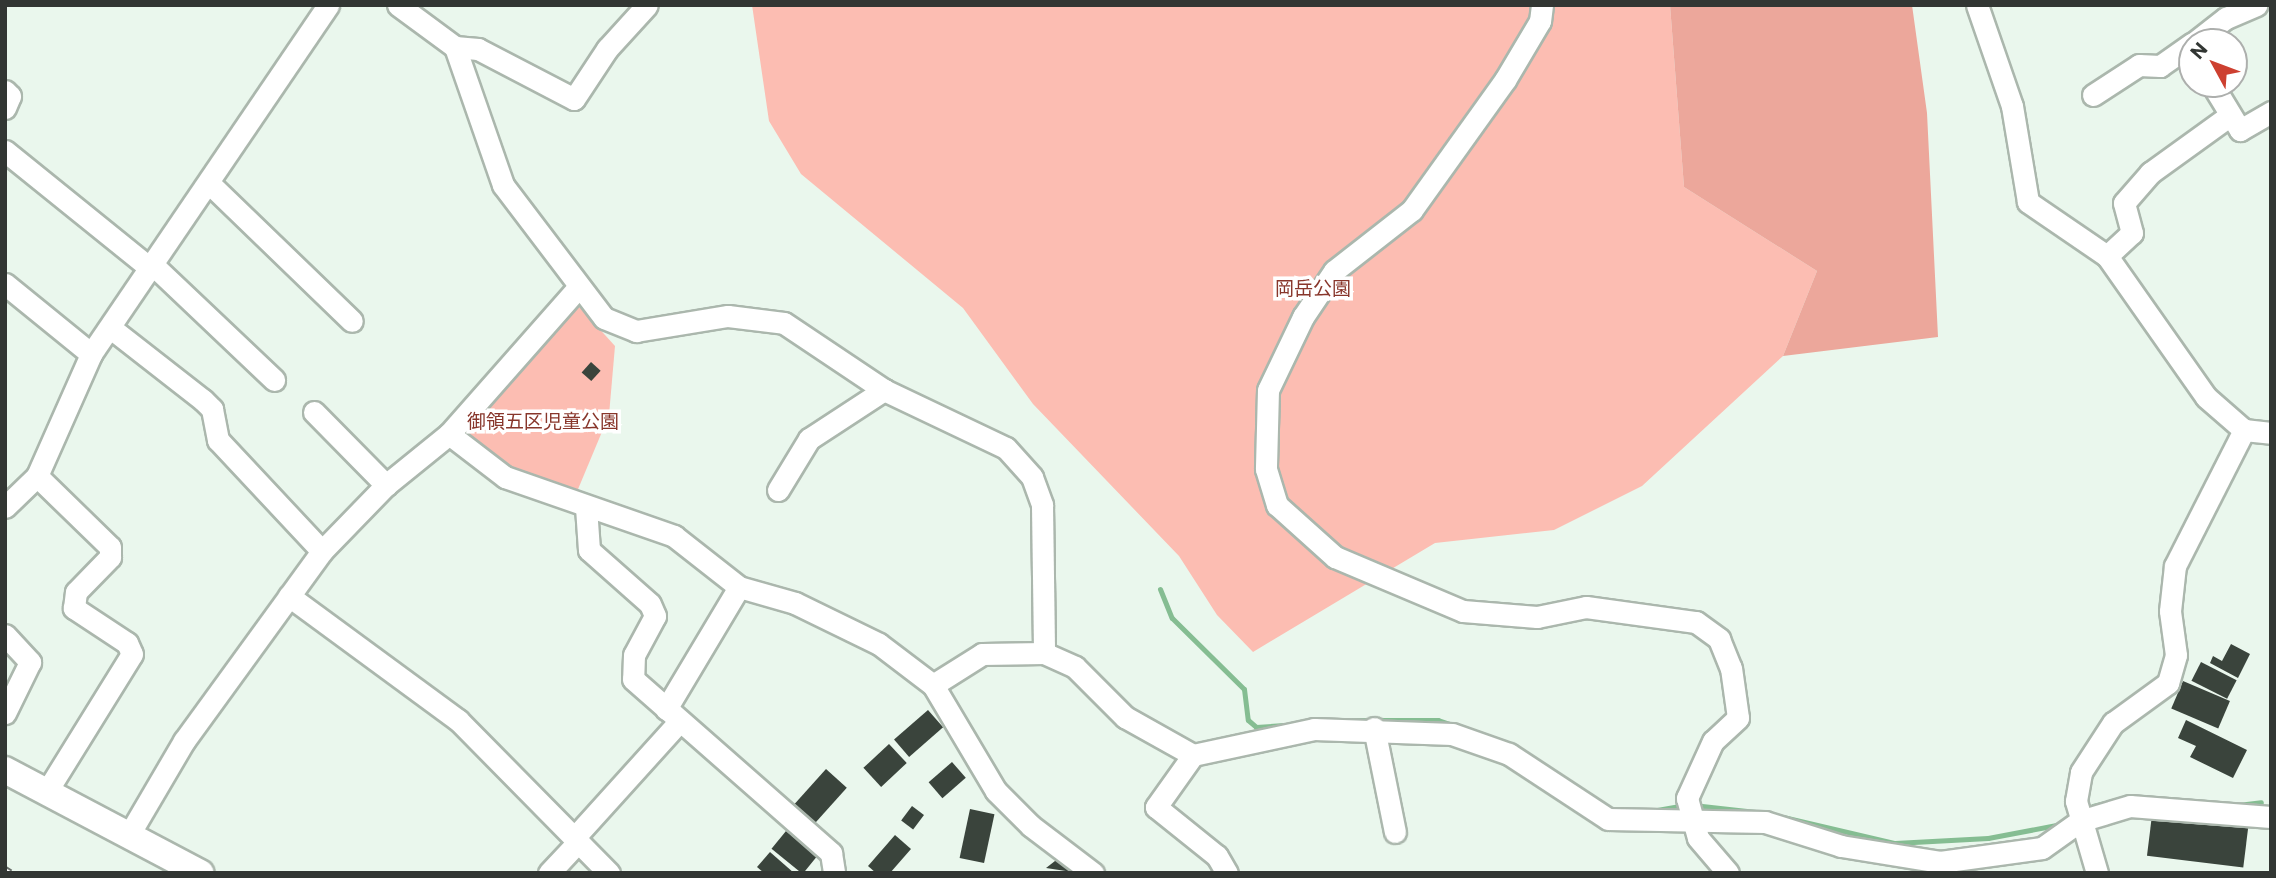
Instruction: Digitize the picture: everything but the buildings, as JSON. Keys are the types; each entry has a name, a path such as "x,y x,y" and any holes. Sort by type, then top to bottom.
{"main road":[{"path":"5,770 130,833 200,873"}],"street":[{"path":"5,507 37,476 91,355 210,184 328,5"},
{"path":"398,5 455,47 478,48 574,99 607,49 647,5"},
{"path":"1542,5 1540,21 1505,80 1412,210 1334,271 1303,317 1268,390 1266,470 1277,505 1335,558 1462,611 1537,617 1586,607 1696,622 1719,639 1731,668 1738,718 1713,741 1696,769 1688,817 1728,873"},
{"path":"1977,5 2012,106 2028,202 2107,256 2206,397 2244,430 2271,433"},
{"path":"2215,28 2226,18 2256,5"},
{"path":"455,47 498,173 577,289 604,318 636,331 728,316 784,323 884,390 1006,448 1032,477 1042,505 1044,653"},
{"path":"2093,95 2139,65 2160,66 2178,56"},
{"path":"5,92 10,96 5,108"},
{"path":"2219,98 2240,130 2271,112"},
{"path":"2107,256 2132,233 2124,203 2141,183 2229,116"},
{"path":"5,151 152,267 274,380"},
{"path":"210,184 352,321"},
{"path":"5,284 91,355"},
{"path":"130,833 184,741 322,551 386,485 449,433 577,289"},
{"path":"111,329 204,400 212,409 218,440 322,551"},
{"path":"778,490 809,439 884,390"},
{"path":"314,412 386,485"},
{"path":"2097,873 2080,821 2077,788 2099,745 2122,714 2168,683 2176,655 2170,611 2175,566 2244,430"},
{"path":"449,433 505,477 674,536 739,587 795,603 879,644 933,685 996,791 1031,826 1093,873"},
{"path":"37,476 110,547 110,557 76,592 74,608 127,643 132,654 47,791"},
{"path":"586,507 589,550 650,604 655,616 631,669 639,687 831,853 834,873"},
{"path":"550,873 672,716 739,587"},
{"path":"289,596 458,720 610,873"},
{"path":"5,635 30,662 5,713"},
{"path":"933,685 982,654 1044,653 1075,667 1125,717 1193,755 1314,729 1374,728 1474,738 1509,754 1608,819 1688,817 1765,822 1841,846 1940,862 2042,848 2080,821 2130,806 2271,817"},
{"path":"1374,728 1395,832"},
{"path":"1193,755 1156,807 1224,862 1227,873"}],"green space":[{"name":"岡岳公園","path":"752,5 1670,5 1684,187 1817,271 1783,356 1642,486 1554,530 1435,543 1253,652 1217,615 1179,556 1033,404 963,308 801,174 769,121"},
{"name":"御領五区児童公園","path":"575,302 615,346 609,415 576,494 515,475 458,433"}],"shaded area":[{"path":"1670,5 1912,5 1927,113 1938,337 1783,356 1817,271 1684,187"}],"waterway":[{"path":"1160,589 1172,618 1244,689 1248,720 1256,727 1284,725"},
{"path":"1332,720 1438,720 1506,743"},
{"path":"2093,806 2113,801"},
{"path":"2238,805 2261,802"},
{"path":"1693,805 1756,812"},
{"path":"1657,810 1680,806"},
{"path":"1783,817 1895,843 1988,838 2062,824"}],"railway":[{"path":"5,870 10,873"}]}
